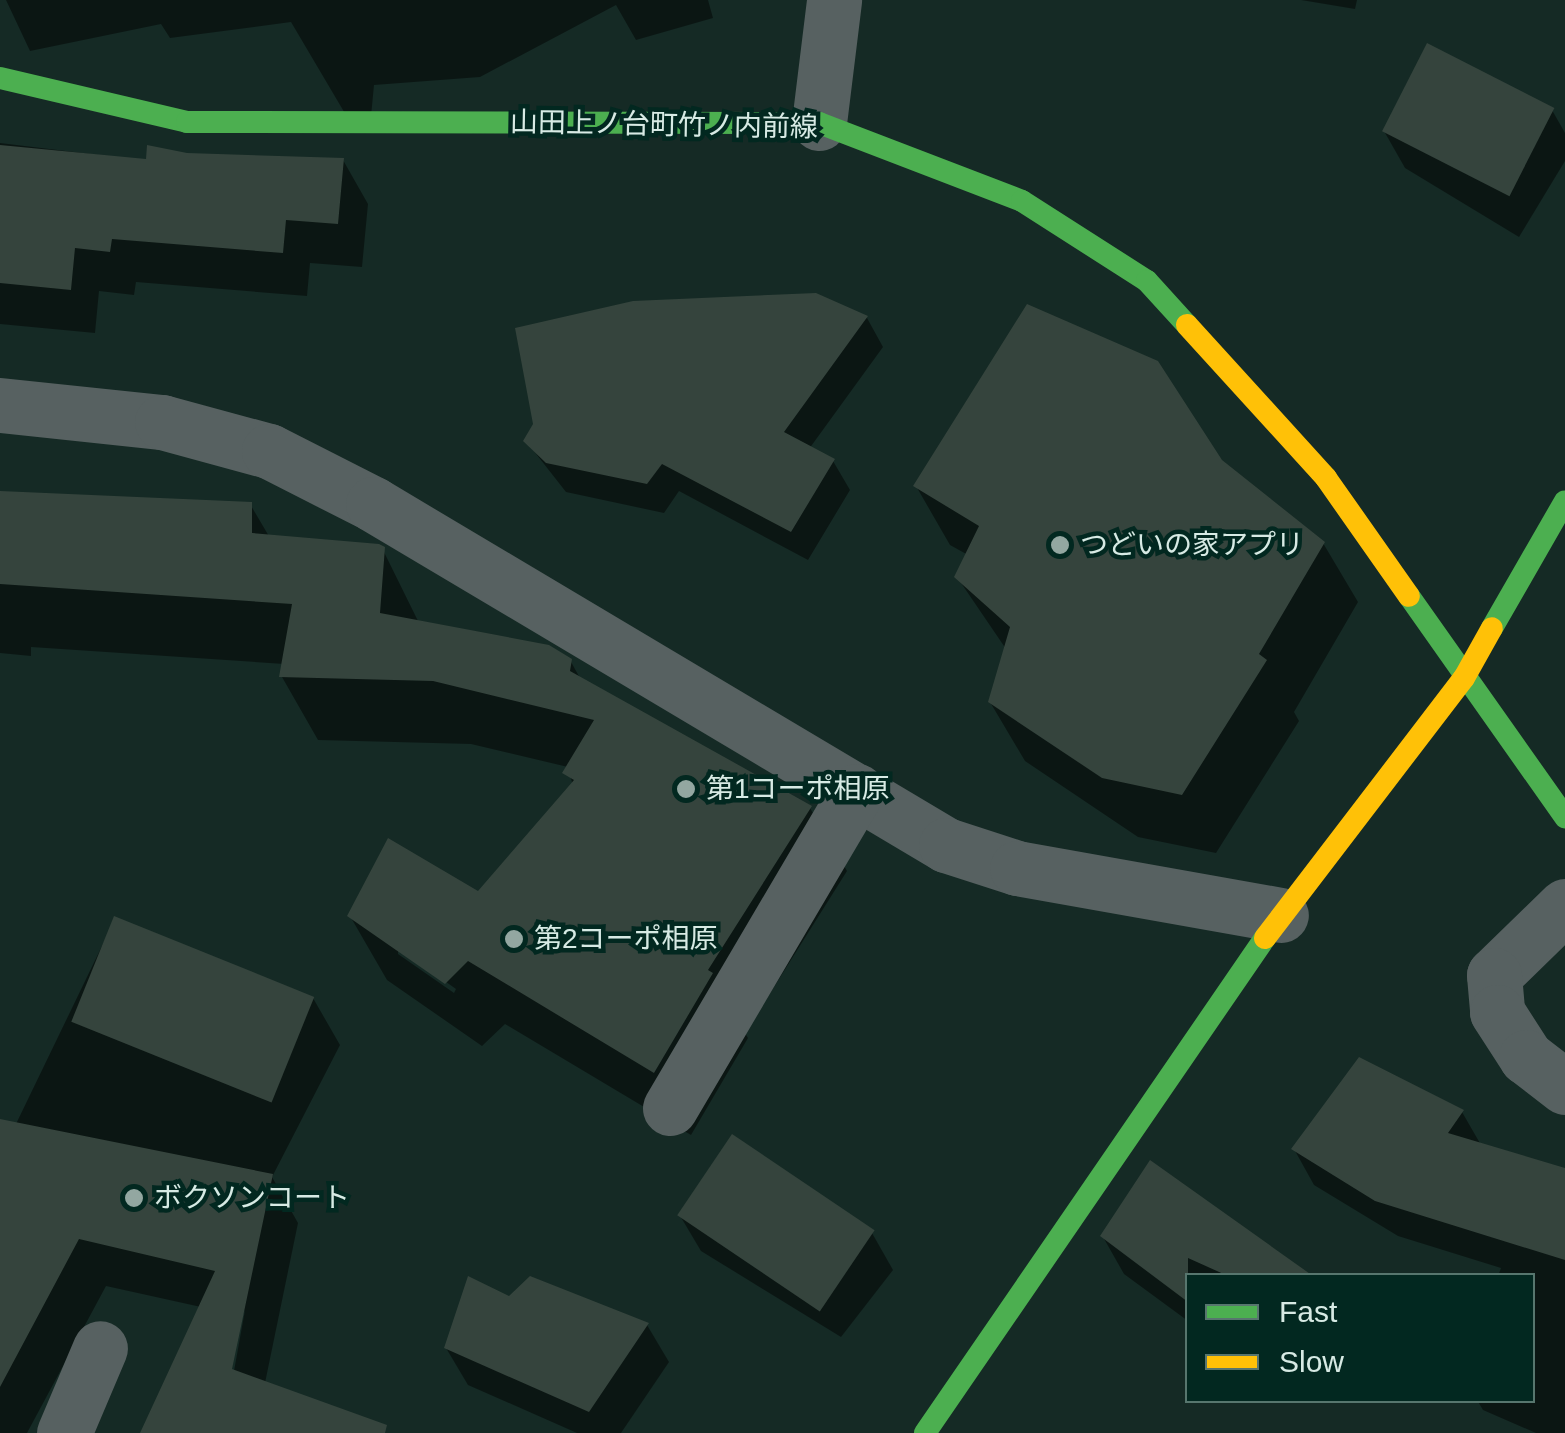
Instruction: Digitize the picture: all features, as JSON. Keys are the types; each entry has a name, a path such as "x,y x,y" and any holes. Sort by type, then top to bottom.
{"street":[{"path":"819,123 834,0"},
{"name":"山田上ノ台町竹ノ内前線","path":"0,78 187,122 819,123 1022,202 1147,281 1326,478 1565,818"},
{"path":"0,406 162,422 269,451 374,504 946,844 1017,868 1281,915"},
{"path":"926,1433 1281,915 1464,678 1565,501"},
{"path":"670,1108 857,792"},
{"path":"1565,906 1494,975 1497,1012 1526,1057 1565,1087"},
{"path":"64,1433 100,1348"}],"building":[{"path":"1427,43 1554,108 1509,196 1382,131"},
{"path":"0,145 146,159 147,145 187,153 344,158 338,224 286,220 283,253 112,239 110,252 75,248 71,290 0,283"},
{"path":"816,293 868,316 784,432 835,459 791,532 662,464 647,484 546,463 523,441 533,424 515,328 633,301"},
{"name":"つどいの家アプリ","path":"1027,304 1158,361 1222,460 1325,542 1259,654 1267,660 1182,795 1102,778 988,702 1010,627 954,577 979,526 913,486"},
{"path":"0,491 252,502 252,533 379,544 385,547 380,613 549,645 572,659 570,671 812,806 708,970 713,973 654,1073 468,961 445,984 347,916 388,838 478,891 574,780 562,773 594,720 433,681 279,677 292,604 0,584"},
{"path":"114,916 314,997 272,1103 71,1022"},
{"path":"1359,1057 1464,1110 1448,1133 1565,1168 1565,1260 1375,1201 1291,1149"},
{"path":"0,1119 273,1174 232,1369 387,1425 385,1433 140,1433 215,1271 79,1239 0,1387"},
{"path":"732,1134 875,1230 820,1311 677,1215"},
{"path":"1150,1160 1309,1273 1221,1273 1188,1258 1185,1300 1100,1236"},
{"path":"468,1276 509,1296 530,1276 649,1323 589,1412 444,1348"}],"traffic: fast":[{"path":"0,78 187,122 819,123 1022,201 1147,281 1187,325"},
{"path":"1492,628 1565,501"},
{"path":"1409,596 1565,817"},
{"path":"925,1433 1265,938"}],"traffic: slow":[{"path":"1187,325 1326,478 1409,596"},
{"path":"1265,938 1464,678 1492,628"}],"place":[{"name":"つどいの家アプリ","path":"1060,545"},
{"name":"第1コーポ相原","path":"686,789"},
{"name":"第2コーポ相原","path":"514,939"},
{"name":"ボクソンコート","path":"134,1198"}]}
